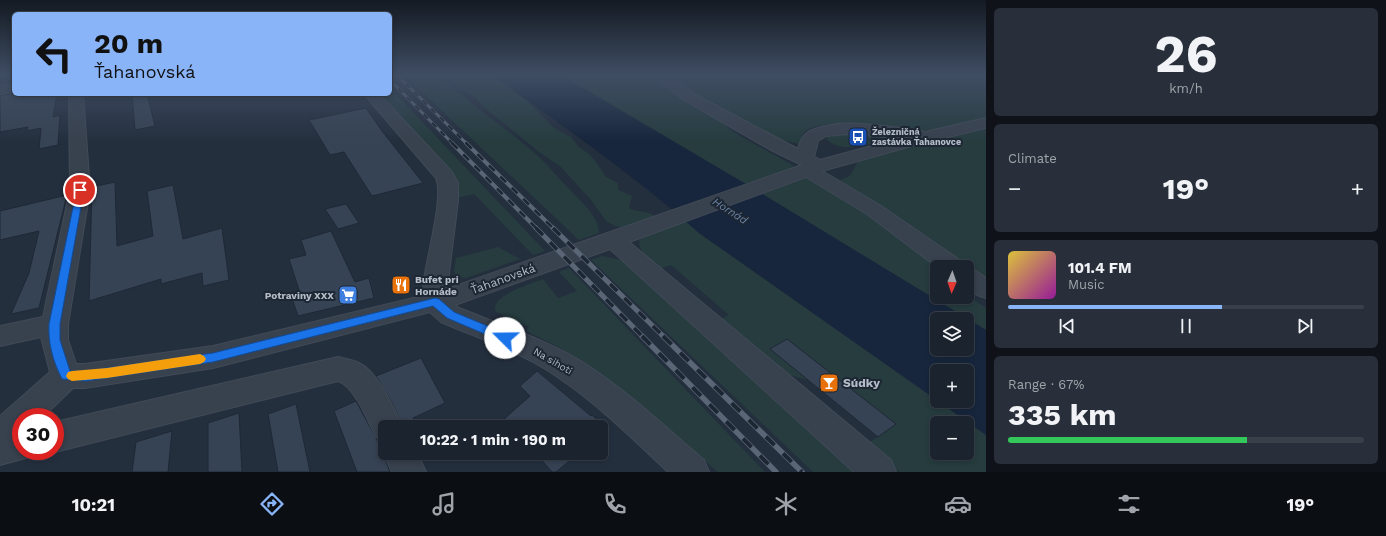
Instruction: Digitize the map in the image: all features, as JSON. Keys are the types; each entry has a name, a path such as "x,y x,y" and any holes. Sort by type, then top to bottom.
{"street":[{"path":"31,408 66,376 54,340 55,324 80,190 76,97"},
{"path":"374,97 445,176 448,183 448,201 435,284 435,302"},
{"path":"689,97 874,210 942,260"},
{"name":"Ťahanovská","path":"66,376 86,376 213,357 435,302 477,289 806,168 986,123"},
{"path":"806,168 807,146 812,136 820,132 834,129 935,136"},
{"path":"612,240 879,472"},
{"path":"974,281 986,289"},
{"name":"Na sihoti","path":"435,302 450,315 532,349 569,369 620,407 692,472"},
{"path":"0,336 55,324"},
{"path":"64,435 338,369 348,371 356,376 373,400 383,420"},
{"path":"0,435 12,425"},
{"path":"0,450 12,447"},
{"path":"403,460 409,472"}],"green space":[{"path":"380,97 399,97 545,251 533,255 474,194 457,198 457,184"},
{"path":"427,97 464,97 541,159 589,210 596,221 599,233 579,240"},
{"path":"474,97 522,97 554,128 571,137 579,147 589,154 606,177 618,183 618,190 632,196 629,208 655,216 621,227 615,226 606,221 591,200 560,166 539,152 485,108"},
{"path":"598,97 681,97 714,116 735,133 794,166 788,170 746,184"},
{"path":"697,97 986,97 986,117 936,130 848,124 816,126 805,132 799,144 766,136"},
{"path":"986,129 986,284 974,276 974,260 950,260 828,178 824,171 840,180 850,176 858,161 869,157"},
{"path":"848,134 852,138 865,138 861,134 885,137 886,139 863,146 846,147 831,143 826,138 831,135"},
{"path":"809,177 860,204 930,261 930,296 762,194"},
{"path":"686,221 699,233 930,396 930,408 948,408 959,416 930,416 930,460 974,460 974,427 986,435 986,472 899,472 884,461 866,444 878,437 787,339 770,349 808,380 786,374 715,322 729,315 671,265 657,270 645,256 639,244 639,240"},
{"path":"498,247 520,259 466,278 457,277 454,272 456,258"},
{"path":"602,256 622,260 864,472 813,472 591,260"},
{"path":"569,268 765,472 718,472 603,375 558,347 526,331 529,327 496,312 495,306 504,296 521,287 543,279 558,298 577,291 559,272"},
{"path":"974,300 986,308 986,330 974,323 974,312 956,312 943,304 974,304"}],"water":[{"name":"Hornád","path":"523,97 598,97 754,189 930,296 930,304 943,304 956,312 930,312 930,356 974,356 974,323 986,330 986,435 974,426 974,416 959,416 948,408 974,408 974,364 930,364 930,395 699,233 623,171"}],"building":[{"path":"0,97 56,97 53,117 60,115 58,145 39,149 41,128 27,131 28,127 0,132"},
{"path":"132,97 148,97 155,126 135,130"},
{"path":"366,108 423,183 372,196 344,152 330,155 309,120"},
{"path":"115,182 117,246 153,236 147,191 173,185 183,239 222,228 229,280 203,286 202,273 161,284 161,279 89,301 92,187"},
{"path":"67,195 39,308 11,314 29,273 39,231 0,240 0,211"},
{"path":"346,204 359,223 338,229 325,209"},
{"path":"331,231 355,282 369,278 374,298 298,316 290,293 299,290 289,259 306,255 301,240"},
{"path":"787,339 896,424 878,437 770,349"},
{"path":"421,358 445,403 413,418 415,420 400,420 376,376"},
{"path":"537,371 597,420 503,420 530,396 520,386"},
{"path":"356,401 378,443 378,460 385,460 390,472 357,472 334,411"},
{"path":"296,404 310,472 278,472 268,414"},
{"path":"239,413 242,472 208,472 208,423"},
{"path":"172,431 168,472 132,472 136,442"},
{"path":"542,460 571,460 556,472 552,472"}],"railway":[{"path":"407,97 453,144"},
{"path":"419,97 467,144"},
{"path":"452,143 537,229"},
{"path":"466,143 554,229"},
{"path":"536,228 643,337"},
{"path":"553,228 664,337"},
{"path":"642,336 776,472"},
{"path":"663,336 802,472"}],"slow traffic":[{"path":"72,376 86,376 200,359"}],"place":[{"name":"Železničná zastávka Ťahanovce","path":"858,137"},
{"name":"Bufet pri Hornáde","path":"401,285"},
{"name":"Potraviny XXX","path":"348,295"},
{"name":"Súdky","path":"829,383"}],"route":[{"path":"80,190 55,324 54,340 66,376 86,376 213,357 435,302 450,315 505,338"}]}
